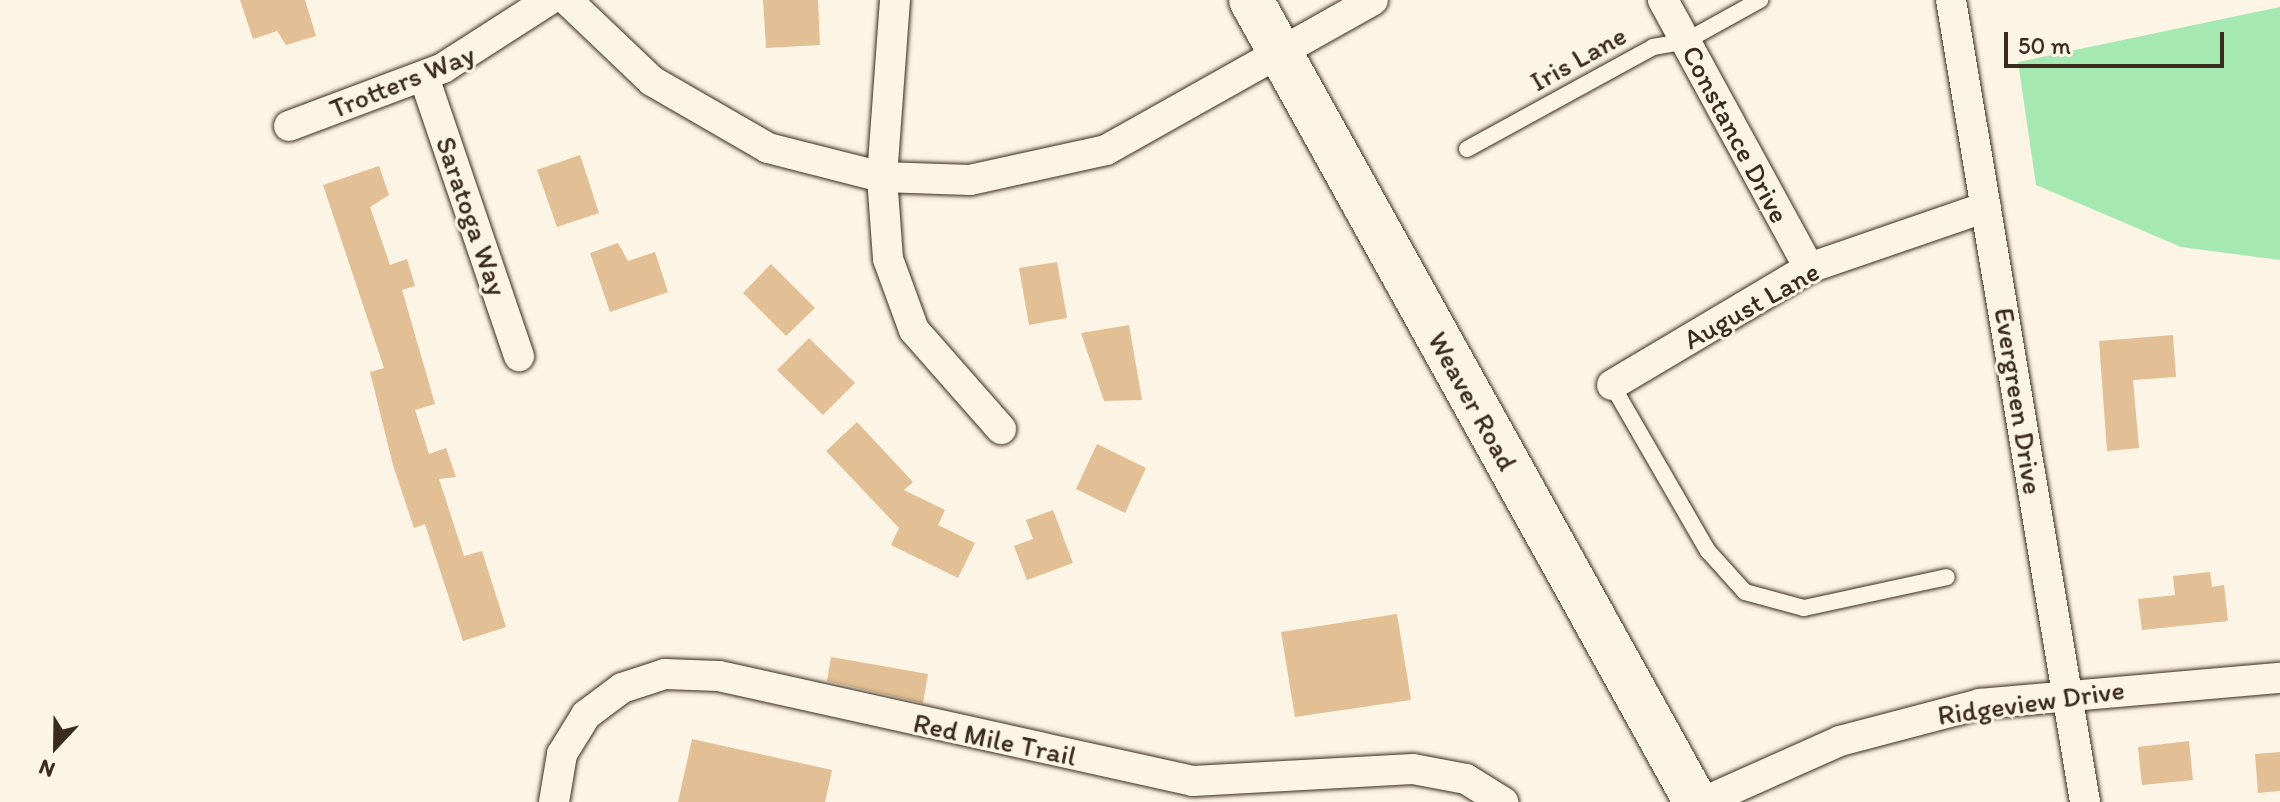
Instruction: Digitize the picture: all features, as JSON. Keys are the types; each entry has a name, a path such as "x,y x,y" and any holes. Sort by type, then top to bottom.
{"main road":[{"name":"Weaver Road","path":"1251,0 1691,800"}],"street":[{"name":"Trotters Way","path":"289,126 424,77 477,52 549,0"},
{"path":"567,0 640,72 724,127 813,164 882,177 970,180 1067,163 1143,132 1279,51 1373,0"},
{"path":"895,0 882,177 888,259 914,330 1001,429"},
{"name":"Constance Drive","path":"1663,0 1809,268"},
{"name":"Evergreen Drive","path":"1951,0 2085,802"},
{"name":"Saratoga Way","path":"424,77 519,356"},
{"name":"August Lane","path":"1612,385 1809,268 1986,207"},
{"name":"Red Mile Trail","path":"554,802 562,754 586,715 622,688 665,674 719,676 1191,791 1413,769 1466,779 1503,802"},
{"name":"Ridgeview Drive","path":"1691,800 1840,741 1980,704 2067,693 2280,678"}],"lane":[{"name":"Iris Lane","path":"1467,149 1653,47 1686,41 1760,0"},
{"path":"1612,385 1708,551 1745,592 1804,608 1947,577"}],"green space":[{"path":"2280,7 2280,260 2181,247 2036,185 2018,62"}],"building":[{"path":"240,0 305,0 316,36 286,45 277,31 253,39"},
{"path":"763,0 818,0 820,45 766,48"},
{"path":"580,155 599,213 557,227 537,170"},
{"path":"379,166 389,195 370,207 390,265 407,259 415,286 402,290 435,404 415,410 429,454 446,448 456,477 439,479 464,556 482,551 506,627 463,641 425,524 414,528 393,465 370,372 384,368 323,185"},
{"path":"618,243 628,261 655,252 668,292 610,312 590,253"},
{"path":"1057,262 1067,318 1029,325 1019,268"},
{"path":"771,264 815,308 786,336 743,293"},
{"path":"1129,325 1142,400 1104,401 1081,333"},
{"path":"2173,335 2176,377 2133,380 2139,448 2107,451 2099,341"},
{"path":"809,338 855,383 823,415 777,370"},
{"path":"857,422 913,482 904,490 945,510 938,525 975,543 958,578 891,545 899,528 826,451"},
{"path":"1097,444 1146,468 1125,513 1076,489"},
{"path":"1053,510 1073,563 1027,580 1014,546 1033,539 1026,520"},
{"path":"2210,572 2212,587 2224,585 2228,621 2142,630 2138,599 2175,595 2173,576"},
{"path":"1397,614 1411,700 1295,717 1281,632"},
{"path":"831,657 928,674 923,703 827,681"},
{"path":"692,739 832,770 825,802 678,802"},
{"path":"2189,741 2193,780 2142,785 2138,747"},
{"path":"2280,752 2280,791 2258,793 2255,754"}]}
